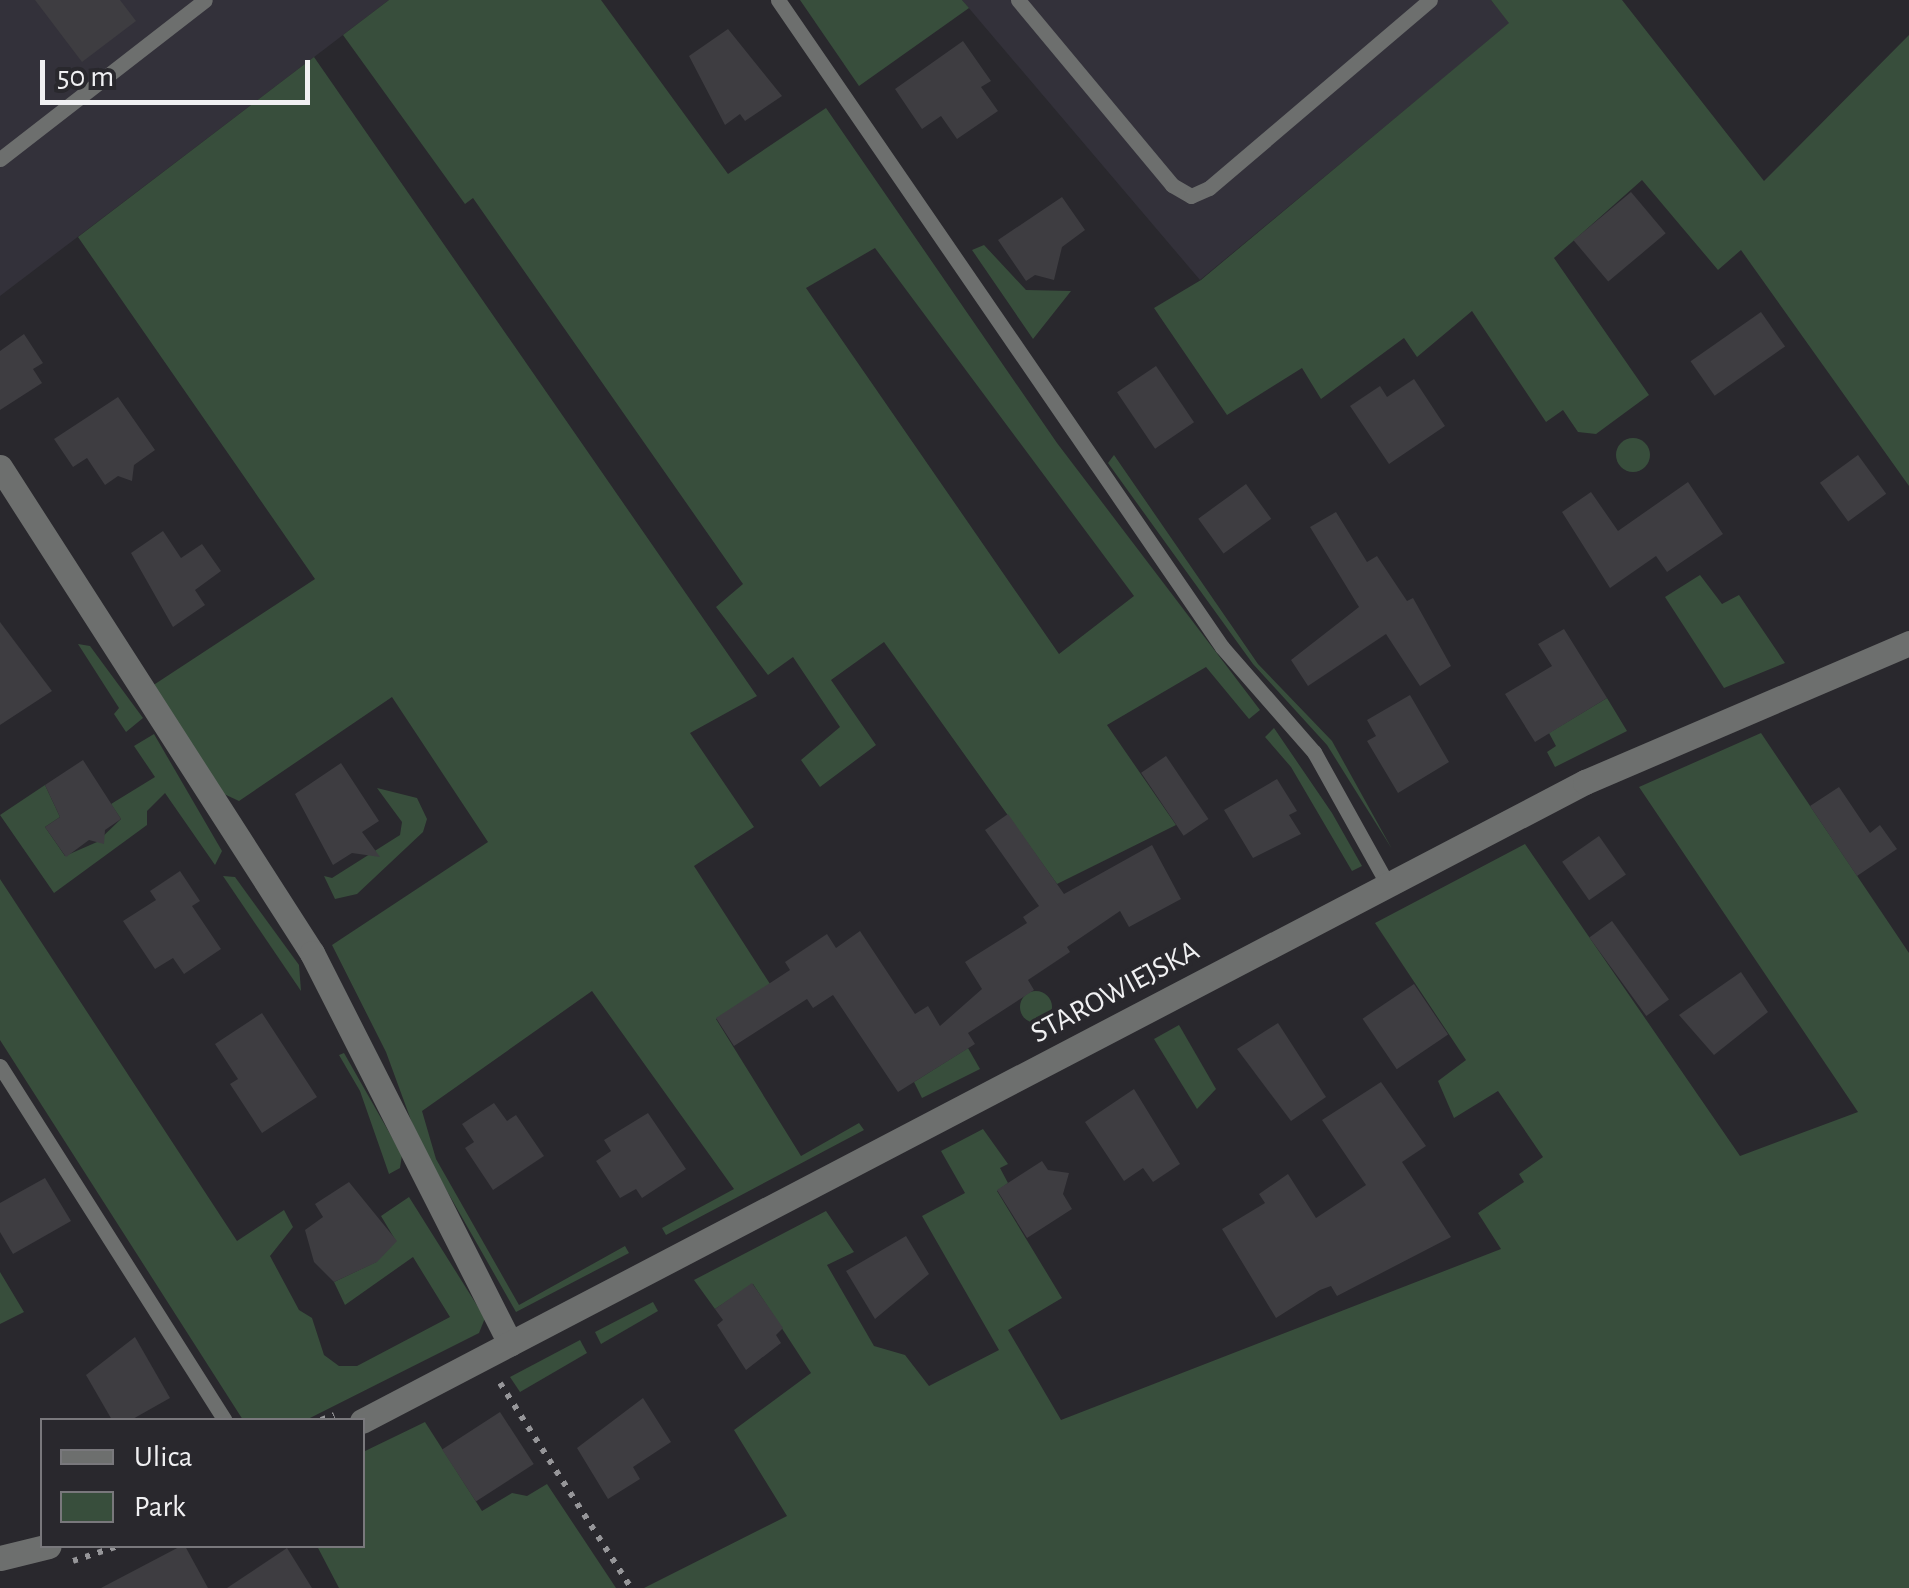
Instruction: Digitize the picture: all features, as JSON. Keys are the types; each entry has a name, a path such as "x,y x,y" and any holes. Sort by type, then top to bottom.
{"street":[{"path":"0,468 312,953 510,1344"},
{"name":"STAROWIEJSKA","path":"365,1419 1388,885 1664,746 1909,642"},
{"path":"0,1558 41,1548"}],"lane":[{"path":"0,160 205,0"},
{"path":"778,0 1222,647 1314,752 1388,885"},
{"path":"1018,0 1172,185 1191,196 1209,188 1430,0"},
{"path":"0,1066 225,1418"}],"path":[{"path":"484,1358 631,1588"}],"shaded area":[{"path":"0,0 389,0 0,296"},
{"path":"962,0 1491,0 1510,23 1200,280"}],"green space":[{"path":"389,0 601,0 728,174 826,108 1057,443 1260,710 1249,719 1206,667 1107,725 1176,825 1057,884 884,642 831,680 876,745 820,787 801,760 840,727 793,657 768,675 716,607 743,584 473,198 465,204 343,35","holes":["875,248 1134,596 1059,654 806,288"]},
{"path":"800,0 962,0 969,8 859,86"},
{"path":"1491,0 1622,0 1764,181 1909,35 1909,486 1741,250 1718,270 1642,180 1554,258 1649,395 1596,434 1578,432 1563,410 1546,422 1472,311 1417,357 1404,338 1321,399 1302,368 1227,415 1154,308 1201,280 1509,23"},
{"path":"314,57 757,696 690,733 754,827 694,866 770,984 716,1019 801,1156 859,1123 864,1130 666,1235 662,1228 734,1189 592,991 422,1111 436,1159 519,1305 625,1246 629,1253 516,1312 419,1142 386,1052 332,945 488,842 392,697 239,801 224,794 152,686 315,579 78,237"},
{"path":"984,245 1026,290 1071,291 1033,339 972,250"},
{"path":"1633,438 1645,443 1650,455 1645,467 1633,472 1621,467 1616,455 1621,443"},
{"path":"1114,455 1258,664 1332,741 1392,849 1327,745 1253,664 1108,463"},
{"path":"1700,575 1722,604 1739,595 1785,663 1724,688 1665,597"},
{"path":"78,644 90,646 143,718 126,732 114,714 119,708"},
{"path":"1607,698 1627,731 1555,767 1547,752 1556,746 1549,733"},
{"path":"1274,728 1332,813 1362,866 1352,871 1291,767 1265,737"},
{"path":"1761,733 1909,953 1909,1588 644,1588 787,1516 734,1430 811,1373 753,1284 715,1309 694,1280 826,1211 854,1252 827,1265 874,1346 905,1355 929,1386 999,1350 922,1216 965,1193 941,1151 983,1129 1008,1164 1000,1168 1008,1183 997,1191 1062,1298 1008,1330 1061,1420 1501,1249 1478,1213 1524,1182 1519,1174 1543,1157 1498,1091 1454,1118 1438,1081 1466,1060 1375,923 1525,844 1740,1156 1858,1112 1639,787"},
{"path":"154,734 222,851 215,865 165,793 147,811 147,825 54,893 0,815 45,785 60,817 45,827 65,856 97,842 121,819 111,804 155,777 134,746"},
{"path":"377,788 417,798 427,819 423,832 357,894 335,899 324,876 332,878 400,835 402,822"},
{"path":"223,876 235,877 299,965 301,991"},
{"path":"0,879 237,1241 284,1210 293,1227 270,1256 299,1310 312,1318 324,1355 339,1366 357,1366 450,1317 413,1257 345,1305 334,1282 376,1262 396,1241 381,1216 409,1197 485,1318 479,1333 310,1418 242,1418 0,1040"},
{"path":"1036,991 1048,995 1052,1007 1048,1019 1036,1023 1024,1019 1020,1007 1024,995"},
{"path":"1179,1025 1216,1089 1197,1109 1154,1039"},
{"path":"968,1048 980,1069 922,1098 914,1082"},
{"path":"344,1053 402,1155 400,1168 389,1174 360,1091 339,1055"},
{"path":"0,1272 24,1312 0,1324"},
{"path":"653,1302 658,1311 601,1344 595,1332"},
{"path":"580,1340 587,1353 520,1392 510,1377"},
{"path":"425,1422 482,1511 512,1493 527,1496 547,1484 616,1588 339,1588 318,1548 365,1548 365,1451"}],"building":[{"path":"35,0 120,0 136,21 82,62"},
{"path":"728,29 782,96 745,121 740,114 725,125 689,56"},
{"path":"963,41 991,81 981,87 998,111 957,139 941,116 922,129 895,89"},
{"path":"1631,192 1666,233 1608,282 1574,240"},
{"path":"1062,197 1085,230 1062,247 1054,280 1035,275 1026,281 998,240"},
{"path":"1761,312 1785,346 1715,396 1691,361"},
{"path":"24,334 43,363 33,369 42,383 0,410 0,351"},
{"path":"1156,366 1194,422 1155,449 1117,392"},
{"path":"1414,379 1445,426 1389,464 1350,406 1380,386 1387,397"},
{"path":"118,397 155,450 134,465 132,481 118,476 105,485 87,458 73,467 54,439"},
{"path":"1858,455 1886,494 1848,521 1820,483"},
{"path":"1688,482 1723,534 1667,572 1656,556 1610,588 1562,512 1591,492 1618,531"},
{"path":"1246,484 1271,519 1224,553 1198,519"},
{"path":"1336,512 1367,562 1377,556 1407,601 1413,598 1451,666 1420,686 1386,634 1308,686 1291,660 1359,607 1310,527"},
{"path":"163,531 181,558 202,544 221,571 195,590 205,605 173,627 131,553"},
{"path":"0,622 52,691 0,725"},
{"path":"1564,629 1607,698 1535,742 1505,694 1552,666 1538,644"},
{"path":"1410,695 1449,762 1398,793 1367,741 1376,736 1367,720"},
{"path":"1166,756 1208,819 1184,836 1141,773"},
{"path":"83,760 121,819 105,830 104,844 89,840 66,857 45,827 60,817 45,785"},
{"path":"341,763 379,821 362,832 380,857 352,853 333,865 295,794"},
{"path":"1277,779 1297,811 1289,815 1301,834 1253,858 1224,810"},
{"path":"1839,787 1870,833 1880,825 1897,849 1857,876 1810,806"},
{"path":"1008,814 1064,894 1152,845 1181,899 1129,927 1120,911 1067,947 1070,952 1028,980 1034,990 968,1033 975,1044 898,1092 833,995 813,1008 807,999 734,1046 716,1018 790,970 785,962 827,934 836,948 860,931 915,1014 928,1006 940,1026 982,989 965,962 1027,923 1023,917 1039,906 985,830"},
{"path":"1599,836 1626,875 1589,900 1562,862"},
{"path":"180,871 200,901 192,906 221,949 184,974 173,958 155,969 123,921 156,900 150,891"},
{"path":"1612,921 1669,999 1646,1016 1589,937"},
{"path":"1741,972 1768,1012 1714,1055 1679,1015"},
{"path":"1414,984 1448,1035 1397,1069 1363,1019"},
{"path":"262,1013 317,1097 262,1133 230,1084 238,1079 215,1044"},
{"path":"1278,1023 1326,1097 1291,1121 1237,1049"},
{"path":"1381,1082 1426,1146 1402,1162 1451,1237 1337,1296 1331,1286 1320,1290 1276,1318 1222,1229 1265,1203 1259,1194 1288,1174 1316,1218 1366,1185 1322,1120"},
{"path":"1134,1089 1180,1164 1153,1182 1143,1168 1124,1181 1085,1122"},
{"path":"494,1103 507,1121 516,1115 544,1156 493,1190 465,1148 474,1142 462,1124"},
{"path":"648,1113 686,1169 642,1198 636,1189 620,1198 596,1161 611,1151 604,1140"},
{"path":"1042,1161 1048,1170 1069,1173 1063,1194 1072,1209 1027,1238 997,1190"},
{"path":"45,1178 71,1221 13,1254 0,1232 0,1203"},
{"path":"349,1182 397,1241 377,1262 334,1282 314,1262 305,1230 323,1217 315,1204"},
{"path":"906,1236 929,1274 875,1319 846,1271"},
{"path":"752,1283 783,1328 776,1335 781,1343 746,1370 717,1325 723,1320 715,1309"},
{"path":"135,1337 170,1398 135,1418 111,1418 86,1375"},
{"path":"643,1398 671,1442 633,1467 640,1479 608,1499 577,1448"},
{"path":"500,1412 534,1464 476,1502 442,1450"},
{"path":"177,1548 186,1548 208,1588 101,1588"},
{"path":"287,1548 312,1588 227,1588"}]}
